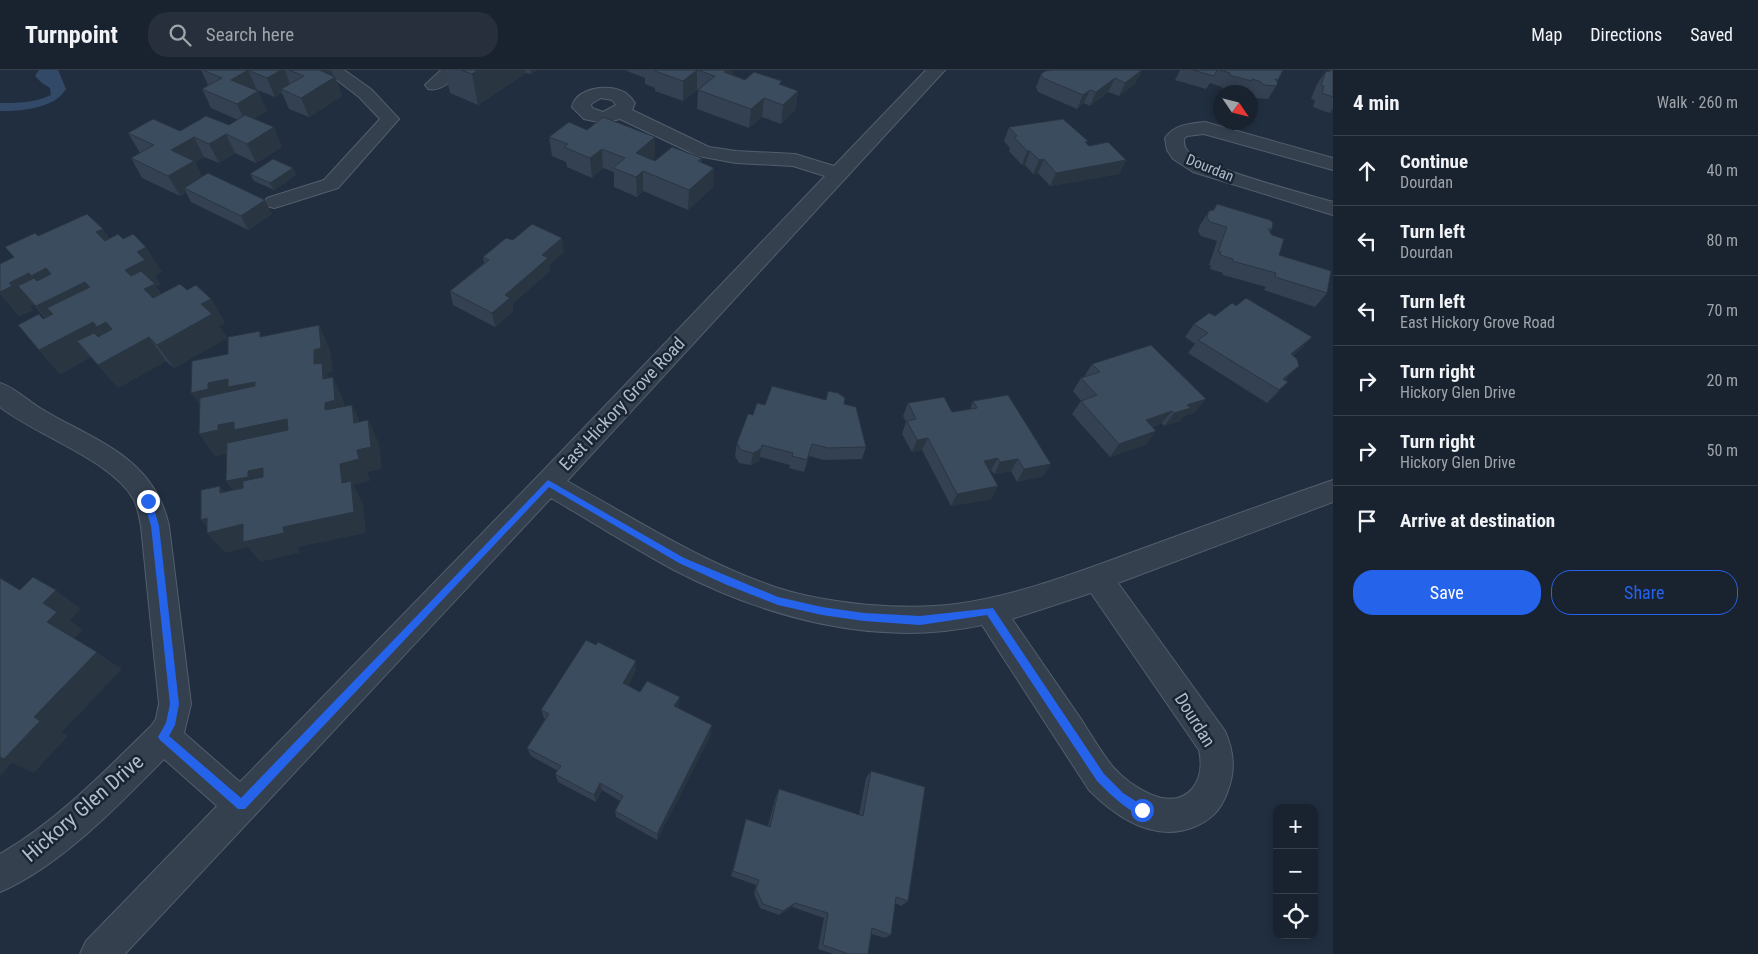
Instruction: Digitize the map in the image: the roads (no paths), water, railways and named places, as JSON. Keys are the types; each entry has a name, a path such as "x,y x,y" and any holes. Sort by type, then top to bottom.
{"street":[{"path":"274,202 331,184 390,119 365,93 333,70"},
{"path":"434,85 452,70"},
{"name":"East Hickory Grove Road","path":"99,954 548,483 936,70"},
{"path":"622,112 705,152 736,157 795,160 838,174"},
{"name":"Dourdan","path":"1333,164 1205,128 1181,131 1174,138 1174,146 1180,156 1191,164 1333,208"},
{"name":"Hickory Glen Drive","path":"0,392 16,406 120,468 137,483 148,501 155,526 175,704 170,725 163,737 114,786 37,852 0,874"},
{"path":"548,483 682,560 778,601 822,611 856,616 920,620 990,611 1023,603 1097,578 1333,491"},
{"name":"Dourdan","path":"990,611 1100,778 1120,797 1142,810 1170,816 1191,813 1208,799 1214,780 1217,761 1213,742 1097,578"},
{"path":"163,737 241,805"}],"water":[{"path":"39,70 58,70 66,89 61,96 36,108 0,111 0,103 20,103 51,95 50,88 35,76"}]}
